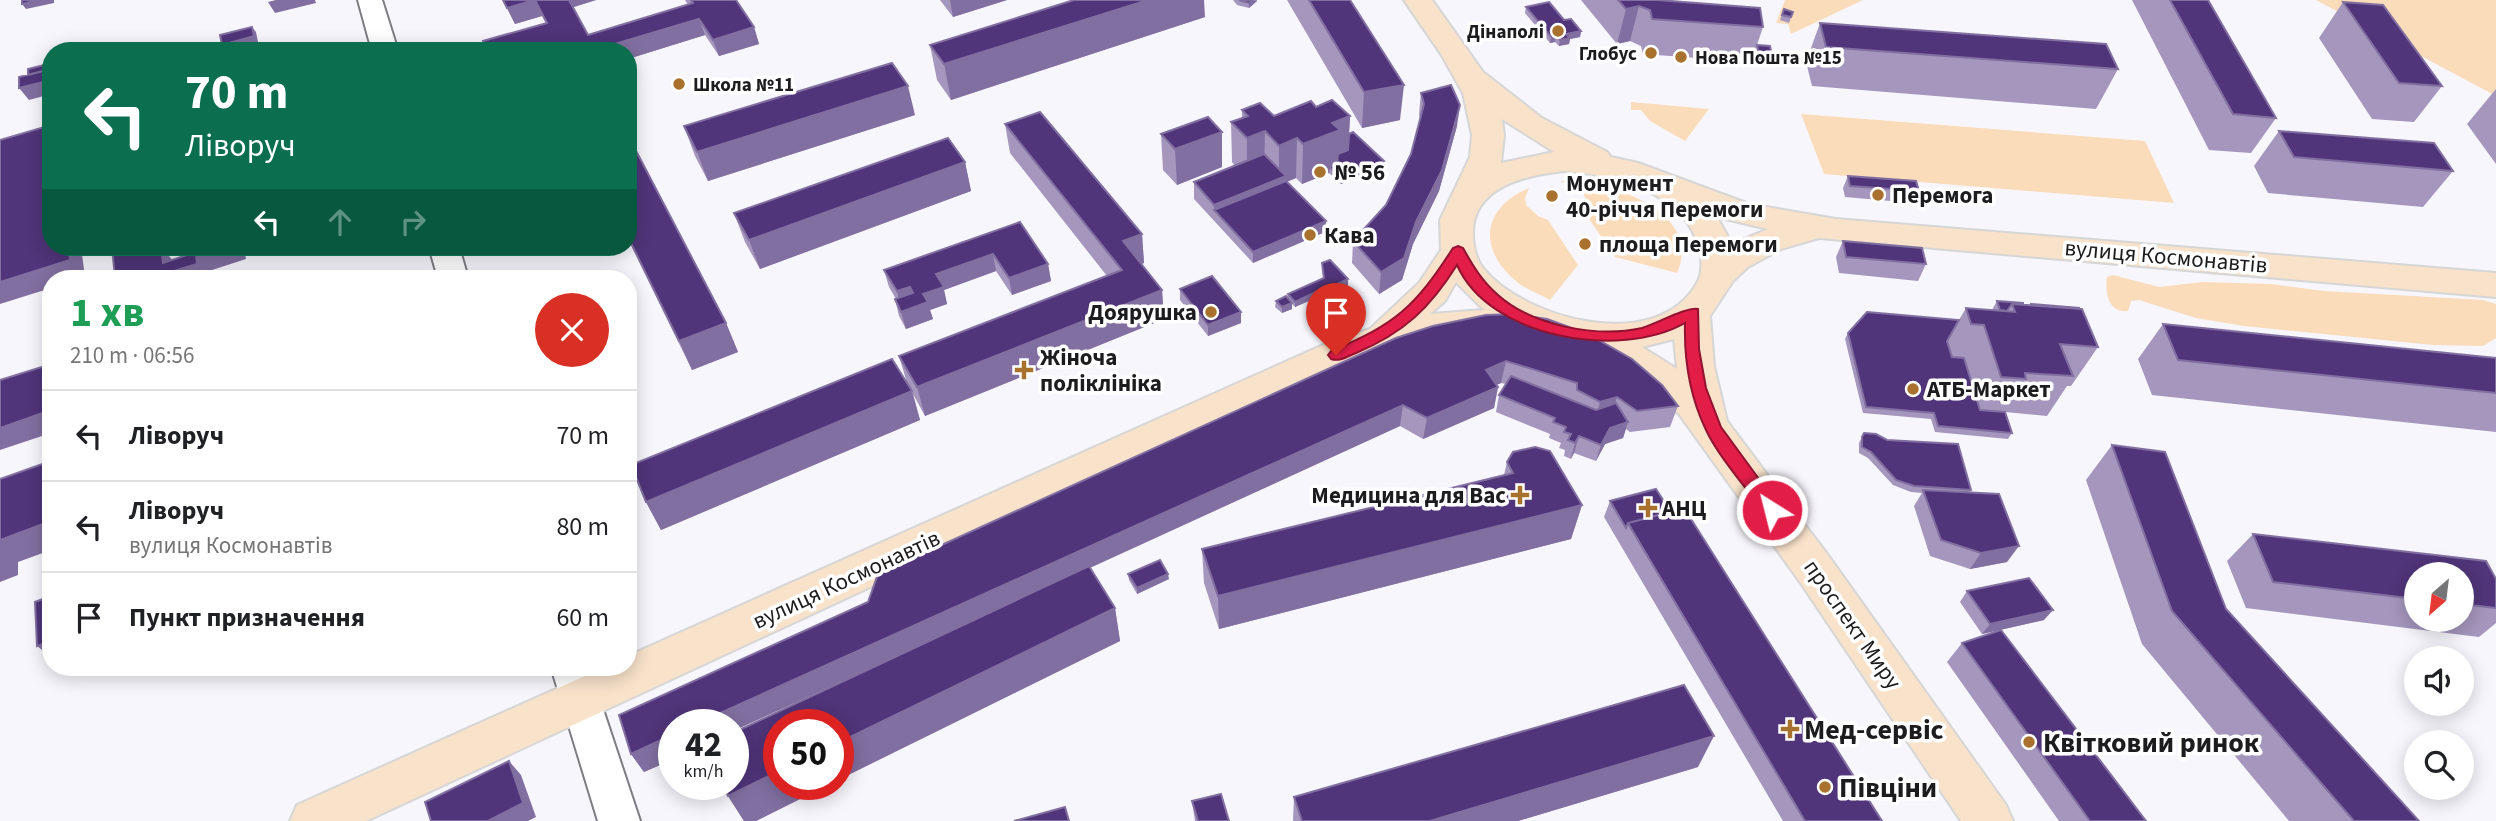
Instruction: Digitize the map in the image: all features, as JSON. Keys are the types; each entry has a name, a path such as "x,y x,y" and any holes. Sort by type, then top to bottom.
{"main road":[{"path":"1418,0 1468,73 1486,116 1486,156 1457,223 1458,251 1467,271 1494,300 1519,316 1561,330 1607,336 1640,334 1669,326 1692,312 1710,292 1717,277 1717,252 1707,226 1687,204 1660,184 1616,168 1539,131 1508,109 1468,73"},
{"path":"1469,197 1489,180 1531,164 1564,161 1616,168"},
{"name":"вулиця Космонавтів","path":"1660,184 1744,214 1836,230 2208,258 2496,285"},
{"name":"вулиця Космонавтів","path":"1717,277 1740,254 1765,242 1793,234 1836,230"},
{"name":"вулиця Космонавтів","path":"1378,337 1420,305 1443,279 1458,251"},
{"name":"проспект Миру","path":"1692,312 1692,349 1696,375 1713,429"},
{"name":"вулиця Космонавтів","path":"637,657 1378,337 1457,323 1514,323 1561,330"},
{"name":"проспект Миру","path":"1561,330 1607,345 1658,374 1693,404 1815,570 1989,821"},
{"name":"вулиця Космонавтів","path":"314,821 593,676"}],"street":[{"path":"370,0 382,42"},
{"path":"575,684 619,821"}],"shaded area":[{"path":"1785,0 1863,0 1791,34 1788,24 1776,23"},
{"path":"2316,0 2496,0 2496,96"},
{"path":"1631,102 1709,109 1685,141 1650,121 1641,110 1631,110"},
{"path":"1801,114 2145,141 2174,203 1824,174"},
{"path":"1560,181 1601,186 1624,193 1646,203 1664,216 1677,232 1682,251 1677,273 1615,257 1585,213 1585,196 1577,188"},
{"path":"1529,188 1525,198 1526,205 1538,216 1548,220 1578,265 1550,300 1517,282 1495,256 1491,243 1490,230 1502,206 1513,196"},
{"path":"2113,275 2159,287 2203,282 2271,284 2324,291 2483,300 2496,304 2496,338 2483,346 2433,345 2244,326 2196,318 2139,300 2131,301 2128,311 2121,311 2112,305 2107,295 2107,277"}],"building":[{"path":"22,0 38,0 22,4"},
{"path":"503,0 534,0 507,8"},
{"path":"535,0 569,0 588,35 693,3 691,0 736,0 754,27 713,40 699,19 622,42 483,41 547,23"},
{"path":"1074,0 1148,0 944,64 930,45"},
{"path":"1309,0 1350,0 1404,85 1364,92"},
{"path":"1618,0 1658,0 1760,8 1763,27 1652,19 1650,10 1639,6 1626,9"},
{"path":"2170,0 2208,0 2276,118 2233,114"},
{"name":"Дінаполі","path":"1549,2 1564,20 1571,19 1581,31 1566,34 1570,38 1560,40 1556,36 1551,37 1526,7"},
{"path":"2343,2 2383,5 2442,86 2399,83"},
{"path":"1784,9 1793,12 1791,17 1782,15"},
{"path":"1820,23 2106,44 2118,69 1826,47"},
{"path":"252,27 254,36 221,42 220,35"},
{"path":"1757,45 1770,46 1772,56 1759,55"},
{"path":"892,63 908,86 697,152 684,126"},
{"path":"42,66 42,72 28,75 28,69"},
{"path":"42,71 42,82 19,88 19,77"},
{"path":"1451,85 1460,105 1442,170 1416,222 1404,258 1381,272 1353,241 1386,205 1411,154 1424,104 1421,93"},
{"path":"1332,100 1350,116 1332,123 1340,130 1303,144 1297,138 1279,146 1265,131 1247,138 1231,122 1248,116 1242,110 1260,103 1274,116 1311,101 1316,107"},
{"path":"1040,112 1142,234 1123,241 1162,290 917,387 899,356 1122,270 1005,124"},
{"path":"1208,117 1222,132 1175,149 1161,134"},
{"path":"42,128 42,256 70,256 70,260 0,282 0,140"},
{"path":"2279,131 2434,143 2453,171 2294,157"},
{"path":"1353,132 1384,161 1341,179 1330,167 1337,164 1338,154 1348,150 1349,134"},
{"path":"948,138 965,162 749,240 734,213"},
{"path":"637,153 726,323 679,341 637,255"},
{"path":"1264,154 1286,176 1214,205 1194,182"},
{"path":"1848,176 1916,181 1919,191 1850,186"},
{"path":"1286,181 1326,221 1253,252 1214,210"},
{"path":"1020,222 1048,264 1009,278 993,254 936,274 944,287 923,294 928,302 901,312 895,299 913,293 910,287 897,291 884,270"},
{"path":"1843,241 1922,248 1926,264 1846,257"},
{"path":"113,256 162,256 163,263 184,256 196,256 197,264 177,270 114,270"},
{"path":"1330,260 1348,279 1329,288 1332,292 1323,296 1318,291 1295,302 1288,294 1324,278 1322,263"},
{"path":"1212,276 1241,312 1208,325 1180,289"},
{"path":"1286,296 1292,303 1282,307 1276,301"},
{"path":"1997,301 2023,304 2012,304 2007,311 2000,310"},
{"path":"2012,304 2082,309 2098,347 2060,344 2073,376 2025,373 2026,379 2001,377 1984,325 1971,324 1966,308 2015,312"},
{"path":"2031,305 2079,308 2079,309"},
{"name":"АТБ-Маркет","path":"1867,312 1959,320 1947,341 1952,357 1964,358 1980,410 2005,412 2012,433 1938,426 1934,413 1866,407 1848,333"},
{"path":"1515,314 1547,319 1588,334 1632,359 1662,385 1678,406 1637,411 1617,397 1600,402 1577,390 1577,383 1506,361 1486,370 1498,387 1427,418 1403,405 729,709 658,709 658,741 631,754 619,715 868,602 878,574 1396,338 1433,326 1486,315"},
{"path":"2163,324 2496,358 2496,393 2178,360"},
{"path":"892,359 912,391 646,502 637,480 637,463"},
{"path":"42,367 42,413 0,428 0,380"},
{"path":"1511,376 1596,410 1616,403 1628,422 1610,428 1601,445 1579,436 1575,443 1568,440 1571,434 1564,432 1566,427 1553,422 1555,418 1499,395"},
{"path":"1864,433 1876,434 1887,440 1958,444 1971,490 1914,486 1896,480 1871,452 1862,447"},
{"path":"2112,445 2165,452 2226,609 2419,821 2354,821 2172,611"},
{"path":"1535,447 1550,451 1582,505 1218,596 1202,549 1513,473 1507,462 1513,452"},
{"path":"42,464 42,524 0,540 0,479"},
{"path":"1656,489 1671,512 1628,523 1626,528 1610,501"},
{"path":"1923,490 1999,494 2019,546 1981,553 1941,540"},
{"path":"1684,508 1882,821 1805,821 1628,523"},
{"path":"2253,534 2486,561 2496,579 2496,608 2474,605 2474,562 2404,562 2404,597 2273,582"},
{"path":"1160,560 1168,574 1137,588 1128,574"},
{"path":"1089,566 1115,608 854,735 854,709 784,709"},
{"path":"2029,578 2053,610 1990,624 1967,591"},
{"path":"42,599 42,644 37,646 35,602"},
{"path":"2001,630 2146,821 2090,821 1962,643"},
{"path":"1684,685 1714,736 1430,821 1302,821 1294,797"},
{"path":"763,719 763,779 749,786 749,725"},
{"path":"509,761 523,803 488,821 431,821 425,802"},
{"path":"1221,794 1229,821 1198,821 1192,801"},
{"path":"1065,807 1069,821 1014,821"}],"place":[{"name":"Дінаполі","path":"1558,31"},
{"name":"Глобус","path":"1651,53"},
{"name":"Нова Пошта №15","path":"1681,57"},
{"name":"Школа №11","path":"679,84"},
{"name":"№ 56","path":"1320,172"},
{"name":"Перемога","path":"1878,195"},
{"name":"Монумент 40-річчя Перемоги","path":"1552,196"},
{"name":"Кава","path":"1310,235"},
{"name":"площа Перемоги","path":"1585,244"},
{"name":"Доярушка","path":"1211,312"},
{"name":"Жіноча поліклініка","path":"1024,370"},
{"name":"АТБ-Маркет","path":"1913,389"},
{"name":"Медицина для Вас","path":"1520,495"},
{"name":"АНЦ","path":"1648,508"},
{"name":"Мед-сервіс","path":"1790,729"},
{"name":"Квітковий ринок","path":"2029,742"},
{"name":"Півціни","path":"1825,787"}],"route":[{"path":"1336,355 1378,337 1406,317 1443,279 1458,251 1474,281 1494,300 1519,316 1561,331 1590,336 1640,334 1669,326 1692,312 1692,349 1699,388 1713,429 1772,510"}]}
